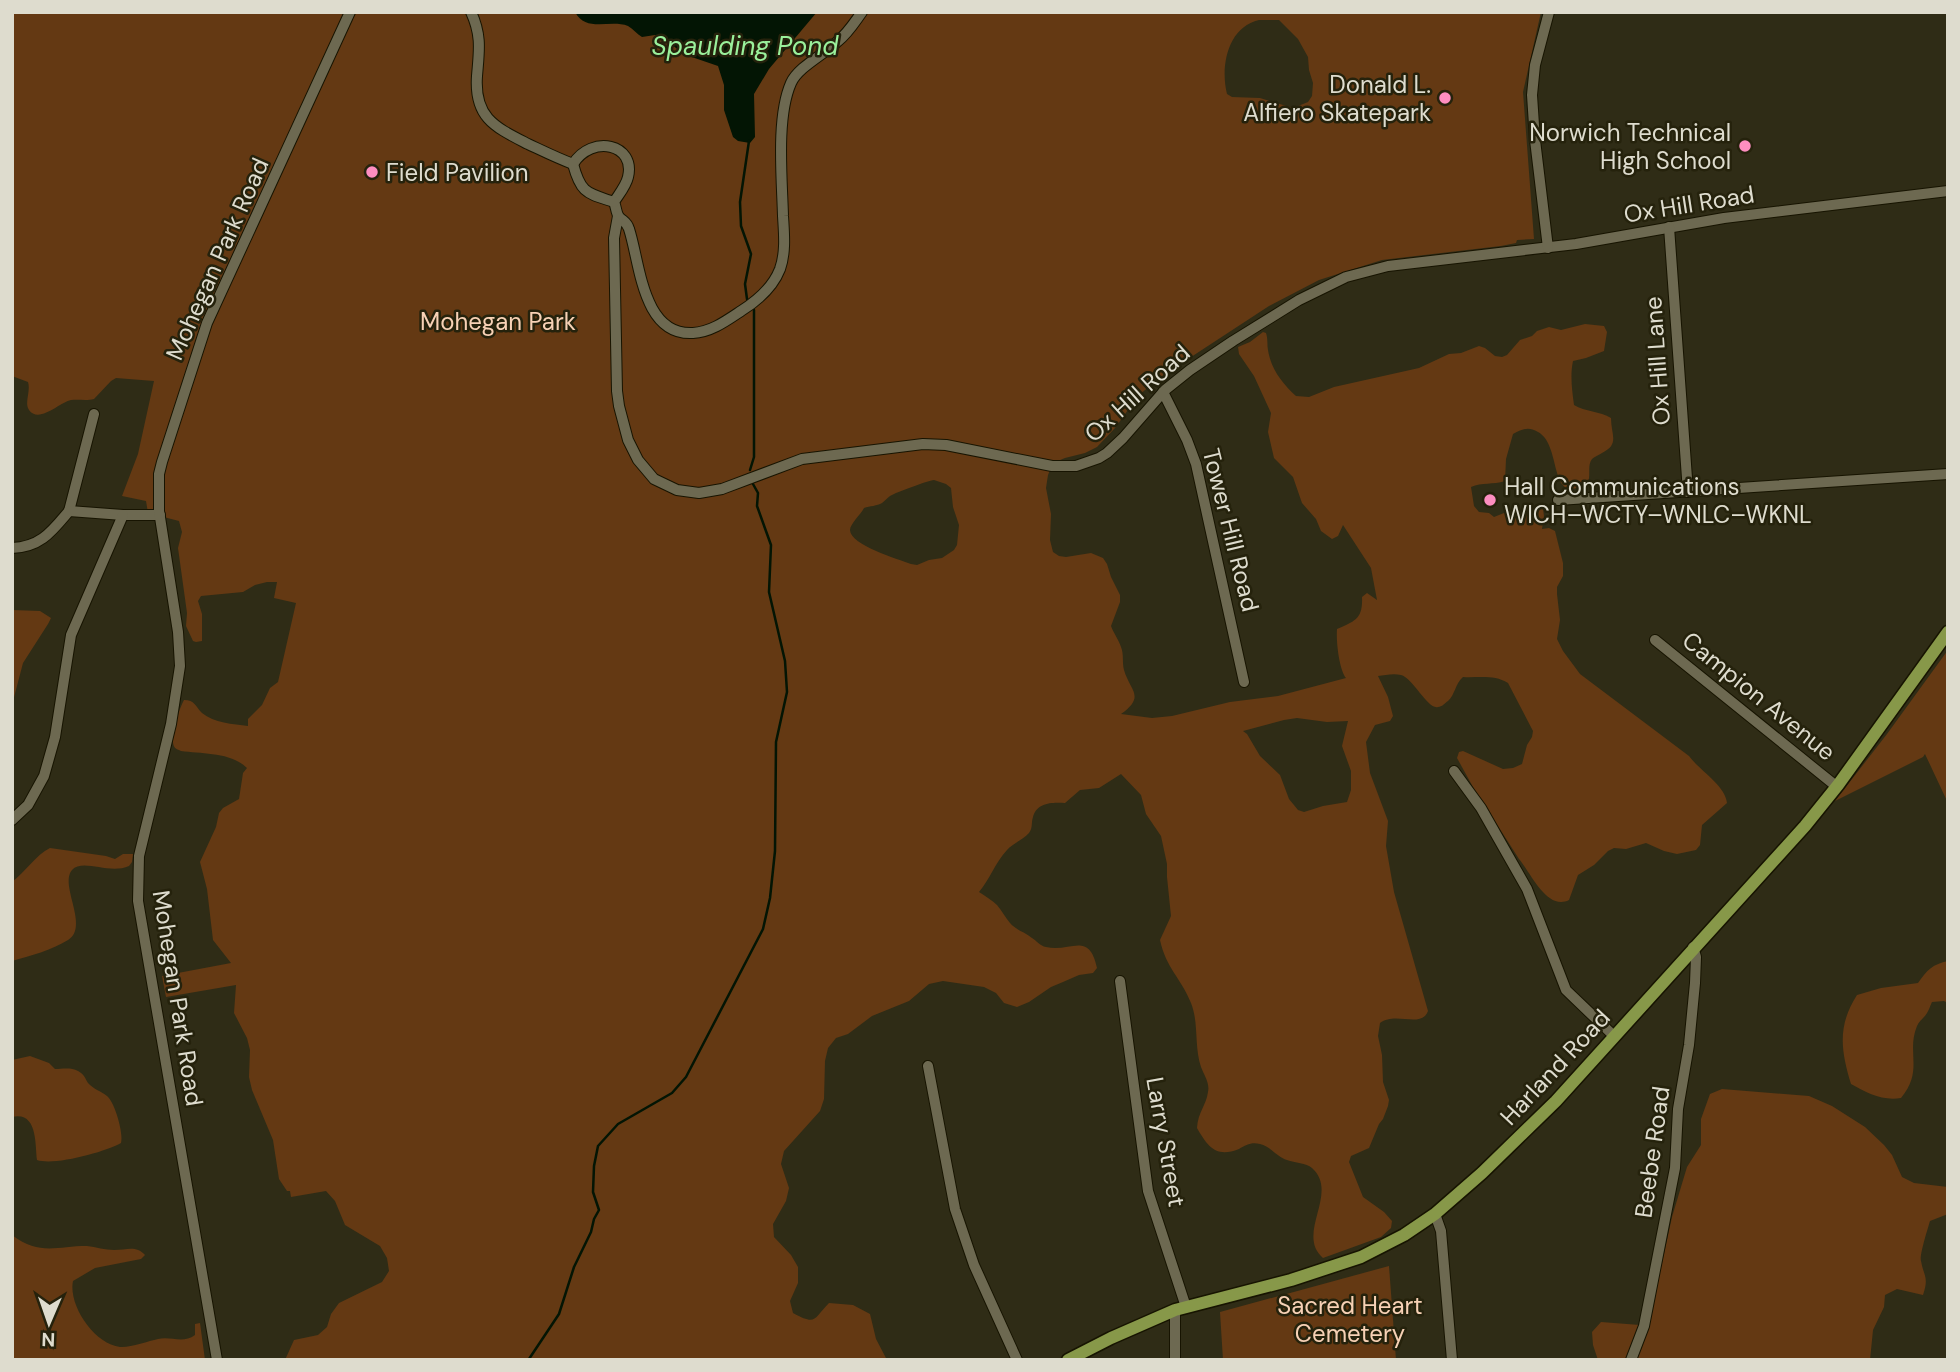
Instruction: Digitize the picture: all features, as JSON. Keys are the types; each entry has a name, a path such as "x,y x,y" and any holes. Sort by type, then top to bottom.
{"main road":[{"name":"Harland Road","path":"1068,1360 1111,1338 1181,1309 1291,1280 1361,1257 1404,1235 1435,1214 1482,1173 1556,1101 1805,825 1948,632"}],"street":[{"name":"Mohegan Park Road","path":"217,1360 138,901 139,856 171,724 180,666 178,632 160,515 159,484 162,462 202,335 350,12"},
{"path":"471,12 480,36 477,93 485,115 504,132 573,164 578,182 585,192 614,202"},
{"path":"573,164 579,156 594,146 607,146 619,151 627,162 628,175 614,202 618,216 628,225 648,299 660,319 676,330 686,333 704,332 721,324 753,302 772,284 782,262 783,124 792,82 800,71 842,38 862,12"},
{"path":"1548,248 1532,94 1535,65 1549,12"},
{"name":"Ox Hill Road","path":"618,216 614,238 616,381 628,440 638,460 654,479 677,491 699,493 716,491 811,457 923,444 946,445 1052,466 1076,466 1107,453 1124,438 1163,392 1190,370 1299,300 1346,277 1388,267 1548,248 1802,208 1948,191"},
{"name":"Ox Hill Lane","path":"1668,227 1688,492"},
{"name":"Tower Hill Road","path":"1163,392 1196,464 1244,682"},
{"path":"12,548 24,548 47,537 69,511 94,414"},
{"path":"1558,499 1948,474"},
{"path":"69,511 160,515"},
{"path":"12,820 27,805 44,776 55,737 71,635 123,515"},
{"name":"Campion Avenue","path":"1655,640 1836,786"},
{"path":"1454,771 1481,808 1527,888 1566,990 1614,1036"},
{"name":"Beebe Road","path":"1631,1360 1644,1326 1675,1168 1678,1109 1695,983 1696,957 1693,947"},
{"name":"Larry Street","path":"1120,981 1148,1191 1181,1309 1175,1360"},
{"path":"928,1066 955,1209 974,1265 1017,1360"},
{"path":"1435,1214 1441,1231 1452,1360"}],"green space":[{"name":"Mohegan Park","path":"12,12 1541,12 1523,92 1534,239 1517,240 1516,243 1501,246 1382,260 1319,280 1269,306 1159,378 1138,396 1115,428 1097,447 1053,463 1046,488 1051,514 1050,540 1053,552 1059,556 1091,553 1103,558 1120,595 1111,626 1122,650 1124,670 1135,698 1121,714 1152,718 1172,716 1230,702 1278,696 1346,678 1338,655 1337,629 1357,618 1362,597 1367,593 1377,600 1371,568 1343,525 1338,536 1332,539 1321,531 1316,519 1302,503 1293,477 1274,458 1268,432 1271,413 1254,376 1239,354 1238,347 1263,332 1266,333 1269,357 1278,375 1296,396 1309,397 1334,387 1419,368 1449,354 1461,353 1479,346 1495,356 1502,357 1520,340 1549,327 1561,330 1585,324 1604,326 1607,332 1604,351 1573,361 1572,366 1574,405 1611,418 1613,442 1608,450 1592,459 1588,482 1575,488 1566,488 1561,482 1546,439 1534,430 1526,429 1513,434 1506,459 1505,481 1471,487 1474,506 1479,512 1489,513 1494,517 1509,511 1543,509 1542,529 1555,531 1563,563 1563,576 1557,587 1560,620 1557,639 1563,651 1580,674 1689,756 1722,790 1727,803 1702,825 1700,845 1696,850 1677,854 1646,843 1626,849 1614,848 1578,875 1569,900 1554,900 1540,889 1519,859 1457,758 1459,752 1463,751 1503,769 1522,764 1533,731 1508,683 1492,677 1463,677 1450,699 1442,706 1434,707 1406,677 1395,674 1378,676 1393,716 1390,721 1375,725 1366,742 1370,773 1388,821 1386,846 1394,892 1428,1011 1420,1019 1393,1019 1380,1023 1378,1036 1388,1106 1369,1148 1351,1156 1349,1162 1363,1197 1392,1221 1391,1228 1381,1237 1323,1258 1313,1237 1322,1189 1312,1168 1283,1159 1260,1144 1219,1151 1205,1141 1197,1128 1208,1085 1199,1059 1191,1003 1166,958 1160,940 1171,916 1167,864 1161,836 1146,814 1141,795 1121,774 1099,788 1080,790 1065,803 1051,803 1038,808 1029,833 1007,850 979,892 997,905 1012,925 1042,946 1084,946 1093,956 1097,968 1093,973 1079,975 1051,987 1017,1007 1004,1003 996,993 984,987 943,981 929,984 909,1001 872,1016 848,1034 836,1038 828,1048 824,1099 820,1111 784,1151 781,1164 789,1188 786,1201 773,1224 774,1237 798,1267 798,1283 790,1301 793,1313 811,1320 829,1303 853,1305 870,1314 876,1339 887,1360 285,1360 294,1340 318,1335 327,1327 331,1314 339,1303 382,1282 389,1271 387,1258 380,1246 345,1225 335,1201 326,1191 291,1197 290,1191 287,1191 279,1179 273,1140 249,1077 250,1050 247,1038 234,1013 236,985 166,997 162,976 231,963 213,940 207,889 200,862 216,827 219,813 239,799 243,773 247,768 225,756 181,751 176,748 173,738 180,709 184,700 188,700 212,719 248,726 248,719 262,705 270,688 278,682 296,603 274,598 277,582 255,585 243,592 201,596 198,601 202,614 202,641 193,641 186,626 187,613 178,548 182,532 179,521 148,513 146,501 122,496 138,454 154,381 116,378 94,399 71,400 38,415 33,414 28,407 28,382 12,376","holes":["1259,20 1279,20 1298,39 1308,57 1313,83 1312,96 1308,102 1293,108 1260,98 1232,97 1227,94 1226,60 1233,39 1248,24","934,480 951,488 959,525 954,550 942,558 917,565 866,546 852,536 850,530 864,508 880,504 890,496","1297,718 1327,722 1348,721 1342,746 1351,771 1351,790 1347,802 1304,812 1298,810 1289,799 1280,775 1260,756 1243,731"]},
{"path":"12,610 40,611 51,618 23,663 12,705"},
{"path":"1948,650 1948,803 1925,754 1835,801 1887,734"},
{"path":"50,848 115,859 123,854 133,854 129,866 113,869 83,866 72,870 69,885 76,916 74,934 55,947 12,961 12,882"},
{"path":"1948,961 1948,1003 1932,1002 1918,1024 1913,1045 1912,1079 1901,1098 1881,1097 1851,1084 1843,1039 1846,1017 1857,995 1881,988 1918,983 1931,968"},
{"path":"30,1056 49,1063 55,1069 78,1071 90,1085 107,1096 118,1119 121,1143 79,1157 55,1161 37,1160 31,1124 27,1119 12,1117 12,1060"},
{"path":"1722,1089 1809,1096 1832,1106 1865,1127 1892,1155 1902,1177 1914,1183 1948,1187 1948,1214 1930,1221 1922,1248 1921,1261 1926,1281 1923,1295 1897,1289 1885,1295 1884,1307 1873,1330 1870,1360 1598,1360 1592,1332 1601,1322 1640,1325 1650,1318 1672,1217 1687,1167 1701,1145 1701,1119 1710,1094"},
{"path":"12,1235 22,1242 40,1248 87,1246 111,1250 135,1249 142,1252 145,1255 141,1259 95,1268 73,1281 79,1312 101,1339 120,1347 163,1338 190,1338 195,1335 195,1324 200,1323 205,1360 12,1360"},
{"name":"Sacred Heart Cemetery","path":"1389,1266 1396,1360 1223,1360 1220,1312"}],"water":[{"name":"Spaulding Pond","path":"575,12 817,12 769,69 754,94 755,137 750,143 738,141 733,137 724,110 724,85 718,66 683,54 662,36 642,37 621,24 592,24 585,22"}],"waterway":[{"path":"747,299 745,284 751,254 741,226 740,202 749,141"},
{"path":"750,470 754,457 754,310"},
{"path":"529,1359 559,1314 574,1267 599,1210 593,1192 598,1146 618,1124 672,1093 686,1077 763,929 770,898 775,851 776,742 787,692 785,661 769,592 771,545 757,506 758,493 753,484"}],"place":[{"name":"Donald L. Alfiero Skatepark","path":"1445,98"},
{"name":"Norwich Technical High School","path":"1745,146"},
{"name":"Field Pavilion","path":"372,172"},
{"name":"Hall Communications WICH–WCTY–WNLC–WKNL","path":"1490,500"}]}
